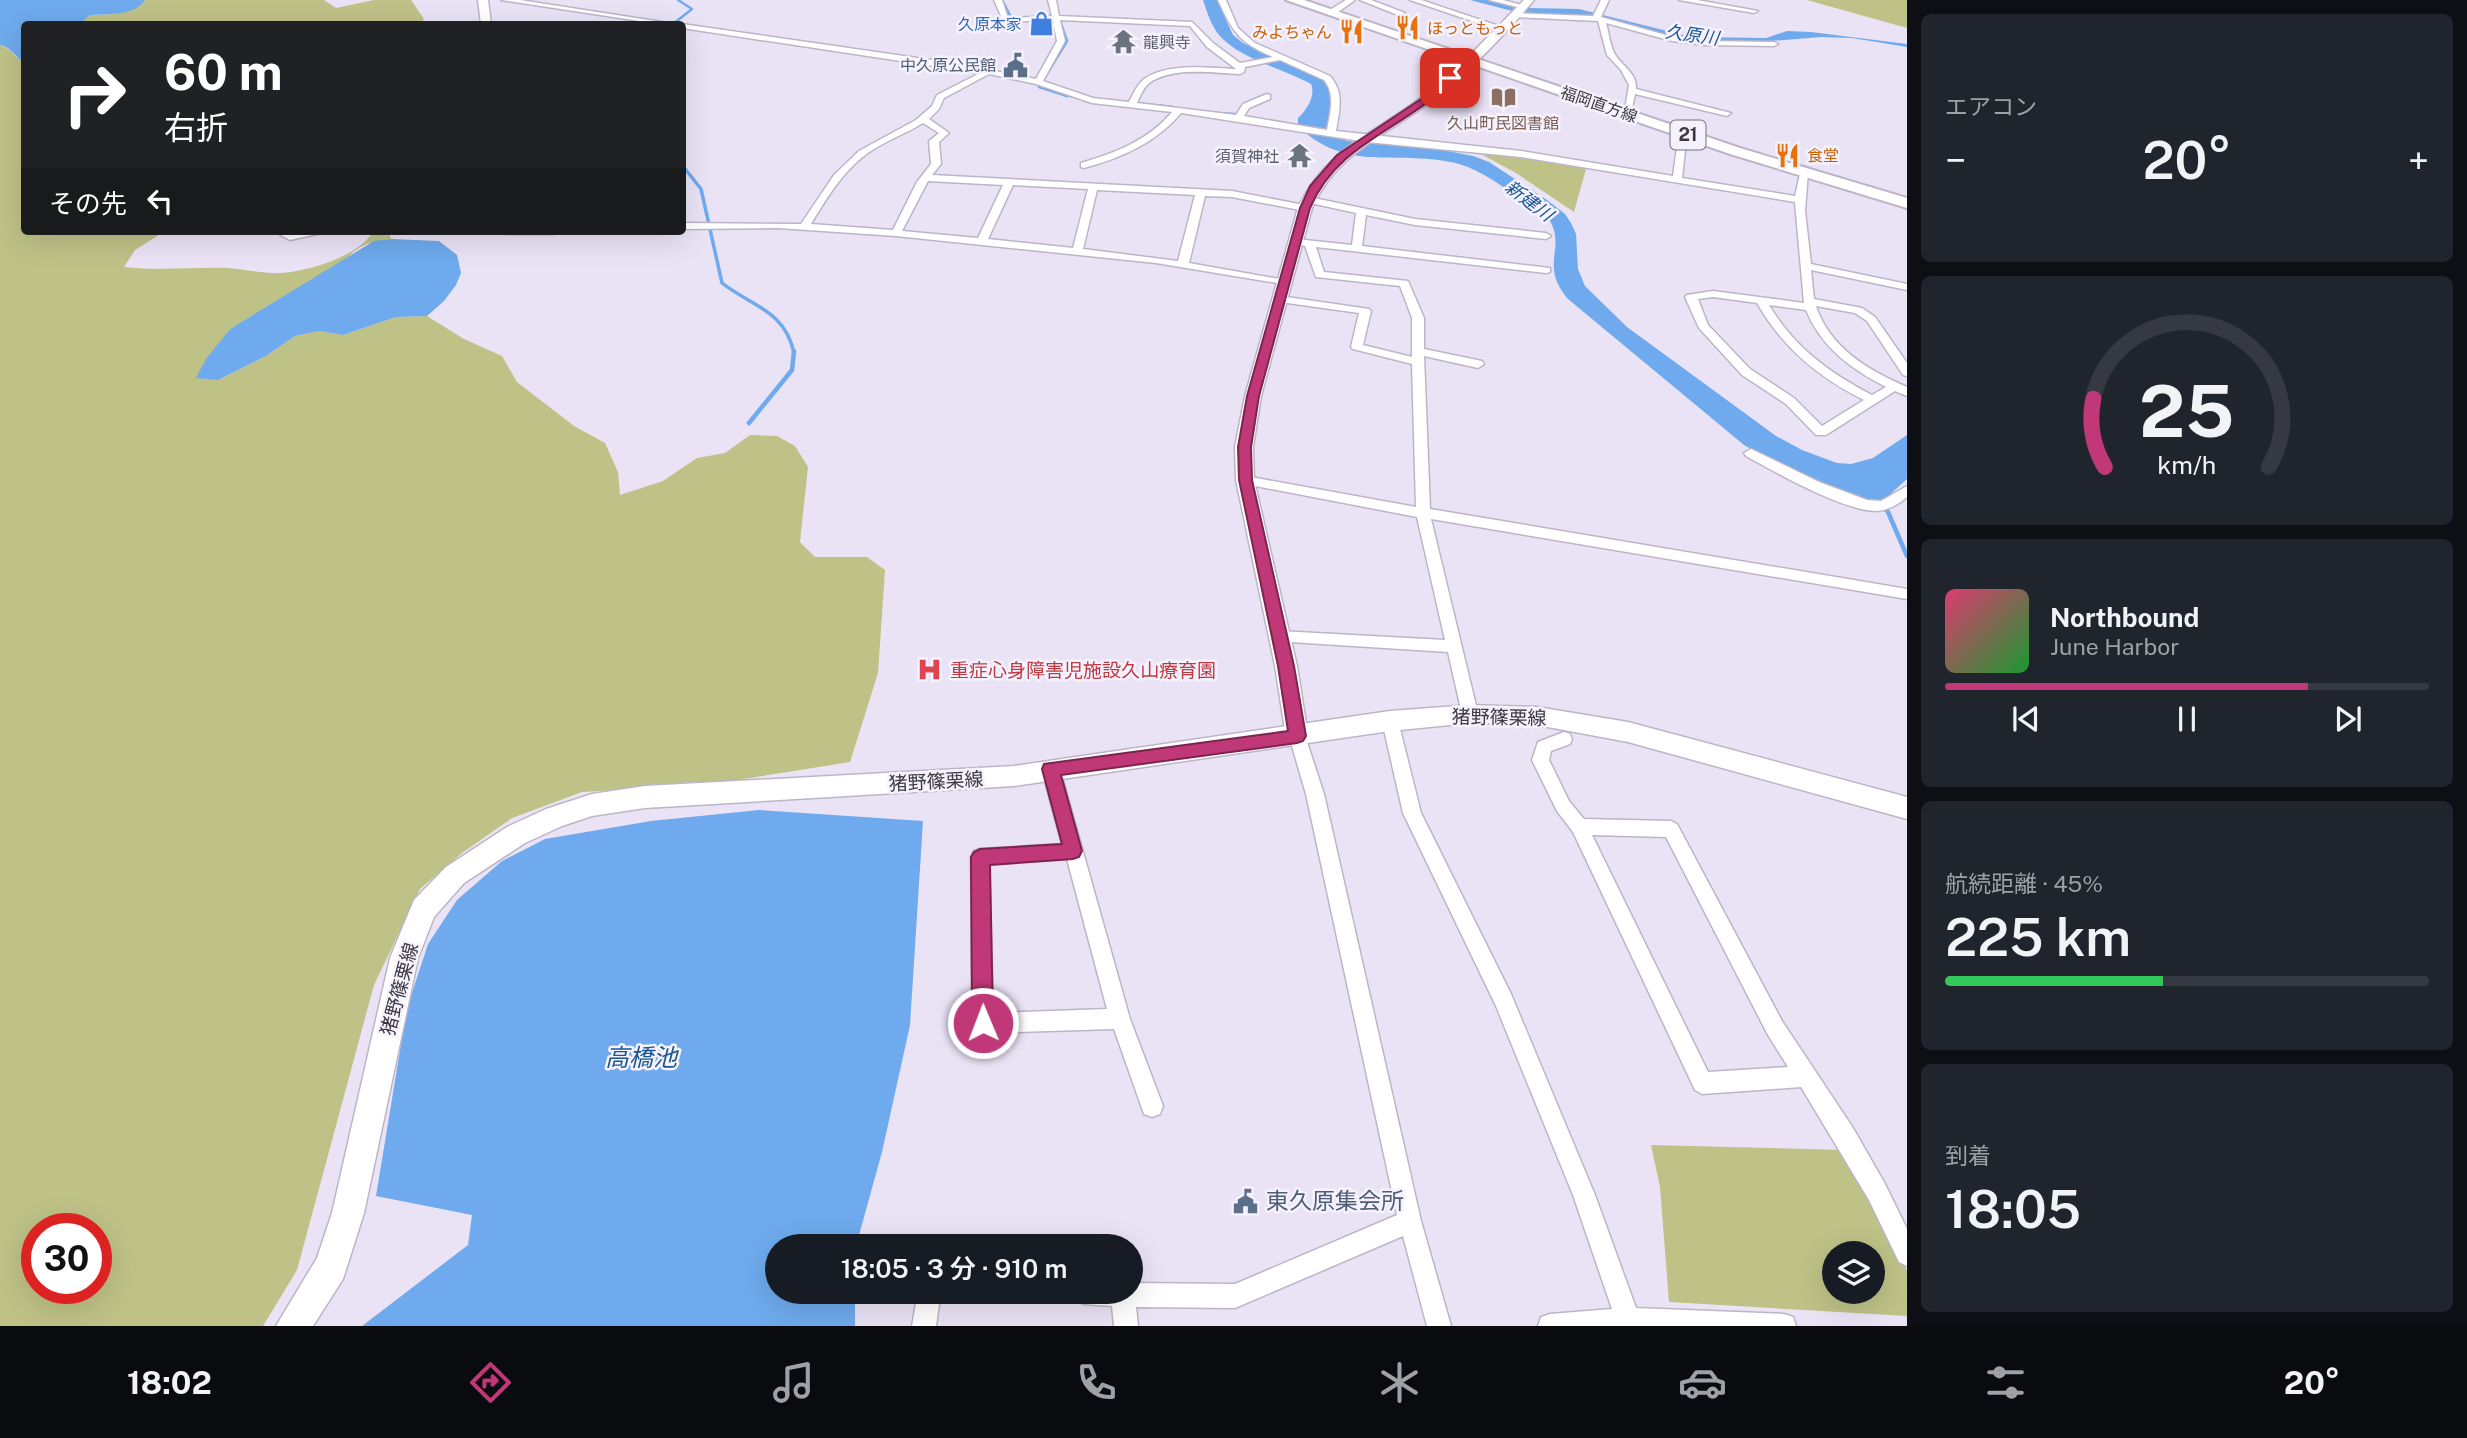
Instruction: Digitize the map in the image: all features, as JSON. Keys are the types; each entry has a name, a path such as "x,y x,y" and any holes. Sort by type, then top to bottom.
{"main road":[{"name":"福岡直方線","path":"1292,0 1805,174 1907,203"},
{"name":"猪野篠栗線","path":"293,1326 331,1266 348,1213 404,958 424,909 455,875 516,835 592,804 645,797 1014,776 1390,721 1470,714 1537,716 1606,727 1907,808"}],"street":[{"path":"483,0 486,21"},
{"path":"505,0 650,21"},
{"path":"998,0 1006,16 1003,20 1056,18 1192,24 1210,45 1240,65 1279,58"},
{"path":"1038,82 1061,41 1052,0"},
{"path":"1222,0 1235,29 1252,45 1327,78 1334,84 1336,95 1331,134"},
{"path":"1331,13 1351,0"},
{"path":"1364,0 1401,12"},
{"path":"1413,0 1501,28"},
{"path":"1493,0 1519,8 1599,17 1672,39 1704,43 1774,44"},
{"path":"1605,0 1599,17 1611,55 1625,69 1633,90 1627,113"},
{"path":"1683,0 1754,11"},
{"path":"1772,0 1783,4"},
{"path":"1440,1326 1410,1221 1315,794 1297,736 1245,480 1244,447 1251,405 1283,291 1303,243 1307,204 1325,172 1340,157 1427,99 1470,60 1519,8"},
{"path":"686,27 987,72 1038,82 1088,100 1239,117 1367,139 1521,154 1800,200"},
{"path":"1132,104 1140,88 1157,76 1213,71 1240,72 1240,65"},
{"path":"805,226 837,175 855,159 892,134 924,120 939,105 940,97 987,72"},
{"path":"1633,90 1727,113"},
{"path":"1239,117 1246,106 1267,97"},
{"path":"1084,165 1148,140 1162,130 1178,110"},
{"path":"896,233 936,164 934,141 945,133 924,120"},
{"path":"1677,179 1683,133"},
{"path":"1805,174 1800,186 1800,200 1810,304 1817,325 1834,346 1894,387 1907,392"},
{"path":"927,178 1232,194 1362,211 1415,222 1546,236"},
{"path":"982,242 1010,181"},
{"path":"1077,252 1093,188"},
{"path":"1183,264 1201,192"},
{"path":"1357,249 1362,211"},
{"path":"686,226 805,226 896,233 1183,264 1365,311 1357,347 1478,364"},
{"path":"1303,243 1546,270"},
{"path":"1303,243 1320,275 1404,283 1418,318 1423,513 1470,714"},
{"path":"1807,266 1907,287"},
{"path":"1894,387 1821,432 1790,401 1746,373 1703,326 1690,297 1713,294 1858,310 1871,319 1907,372"},
{"path":"1761,300 1776,327 1791,346 1840,384 1873,400"},
{"path":"1751,453 1853,500 1877,506 1896,499 1907,490"},
{"path":"1245,480 1423,513 1907,594"},
{"path":"1279,638 1454,646"},
{"path":"1390,721 1412,813 1504,1001 1584,1195 1642,1322"},
{"path":"1563,739 1544,747 1540,760 1563,806 1579,827 1702,1083 1805,1076"},
{"path":"1051,769 1120,1019 1152,1106"},
{"path":"1579,827 1671,829 1775,1028 1845,1136 1877,1192 1907,1254"},
{"path":"1073,851 980,857 983,1023 1120,1019"},
{"path":"1143,1295 1235,1296 1410,1221"},
{"path":"924,1326 927,1304"},
{"path":"1124,1304 1126,1326"},
{"path":"1550,1326 1642,1322 1784,1326"}],"green space":[{"path":"145,0 324,0 336,8 374,0 411,0 424,19 83,21 90,15 113,14 139,5"},
{"path":"1807,0 1907,0 1907,28"},
{"path":"0,45 21,60 21,235 159,235 135,250 124,267 227,268 275,273 293,272 333,261 357,248 370,235 390,235 391,239 362,246 348,258 230,329 218,380 266,356 295,336 319,331 343,335 396,317 427,316 464,339 502,356 517,382 574,426 605,443 618,472 620,495 663,481 697,458 725,453 750,435 777,436 795,446 808,467 800,542 815,557 867,557 885,570 878,673 850,762 706,785 582,792 512,818 462,853 420,889 374,985 297,1270 263,1326 0,1326"},
{"path":"1481,154 1525,158 1586,169 1574,212 1516,173"},
{"path":"1651,1145 1847,1150 1907,1271 1907,1316 1669,1302 1660,1187"}],"water":[{"path":"0,0 145,0 128,12 90,15 83,21 21,21 21,60 8,48 0,45"},
{"name":"新建川","path":"1203,0 1217,0 1233,35 1243,43 1327,81 1333,92 1327,129 1347,141 1433,148 1473,156 1489,162 1547,200 1565,214 1576,234 1578,269 1585,286 1627,327 1776,436 1802,450 1837,463 1851,464 1873,458 1907,435 1907,479 1886,498 1875,501 1856,497 1744,445 1568,299 1555,276 1555,240 1550,221 1495,181 1459,164 1416,158 1355,155 1317,141 1298,126 1298,118 1311,97 1311,84 1250,57 1228,44 1214,27"},
{"path":"1470,0 1488,0 1529,8 1579,9 1691,37 1766,38 1787,31 1811,32 1907,44 1907,47 1852,38 1821,37 1758,42 1680,39 1606,19 1524,14"},
{"path":"374,241 439,241 457,255 461,273 456,285 444,301 427,316 396,317 343,335 319,331 295,336 266,356 218,380 196,378 206,359 230,329"},
{"name":"高橋池","path":"759,810 923,821 910,1025 882,1152 859,1234 765,1234 765,1304 855,1304 855,1326 362,1326 468,1245 472,1215 376,1196 407,1008 428,944 457,900 502,861 545,839 651,821"}],"waterway":[{"path":"677,21 692,9 678,0"},
{"path":"1002,0 1013,21"},
{"path":"1060,21 1067,41 1039,87 1067,96 1076,96"},
{"path":"1099,99 1173,107"},
{"path":"1218,113 1235,114"},
{"path":"686,170 701,189 722,283 775,318 790,339 794,352"},
{"path":"749,423 792,370 794,352"},
{"path":"1882,506 1888,512 1907,556"}],"place":[{"name":"久原本家","path":"1042,24"},
{"name":"ほっともっと","path":"1407,28"},
{"name":"みよちゃん","path":"1352,32"},
{"name":"龍興寺","path":"1123,42"},
{"name":"中久原公民館","path":"1016,65"},
{"name":"久山町民図書館","path":"1503,97"},
{"name":"食堂","path":"1787,155"},
{"name":"須賀神社","path":"1299,156"},
{"name":"重症心身障害児施設久山療育園","path":"930,670"},
{"name":"東久原集会所","path":"1246,1201"}],"route":[{"path":"983,1023 980,857 1073,851 1051,769 1297,736 1286,666 1245,480 1244,447 1253,396 1305,208 1315,186 1340,157 1427,99 1450,78"}],"water label":[{"name":"久原川","path":"1692,35"}]}
